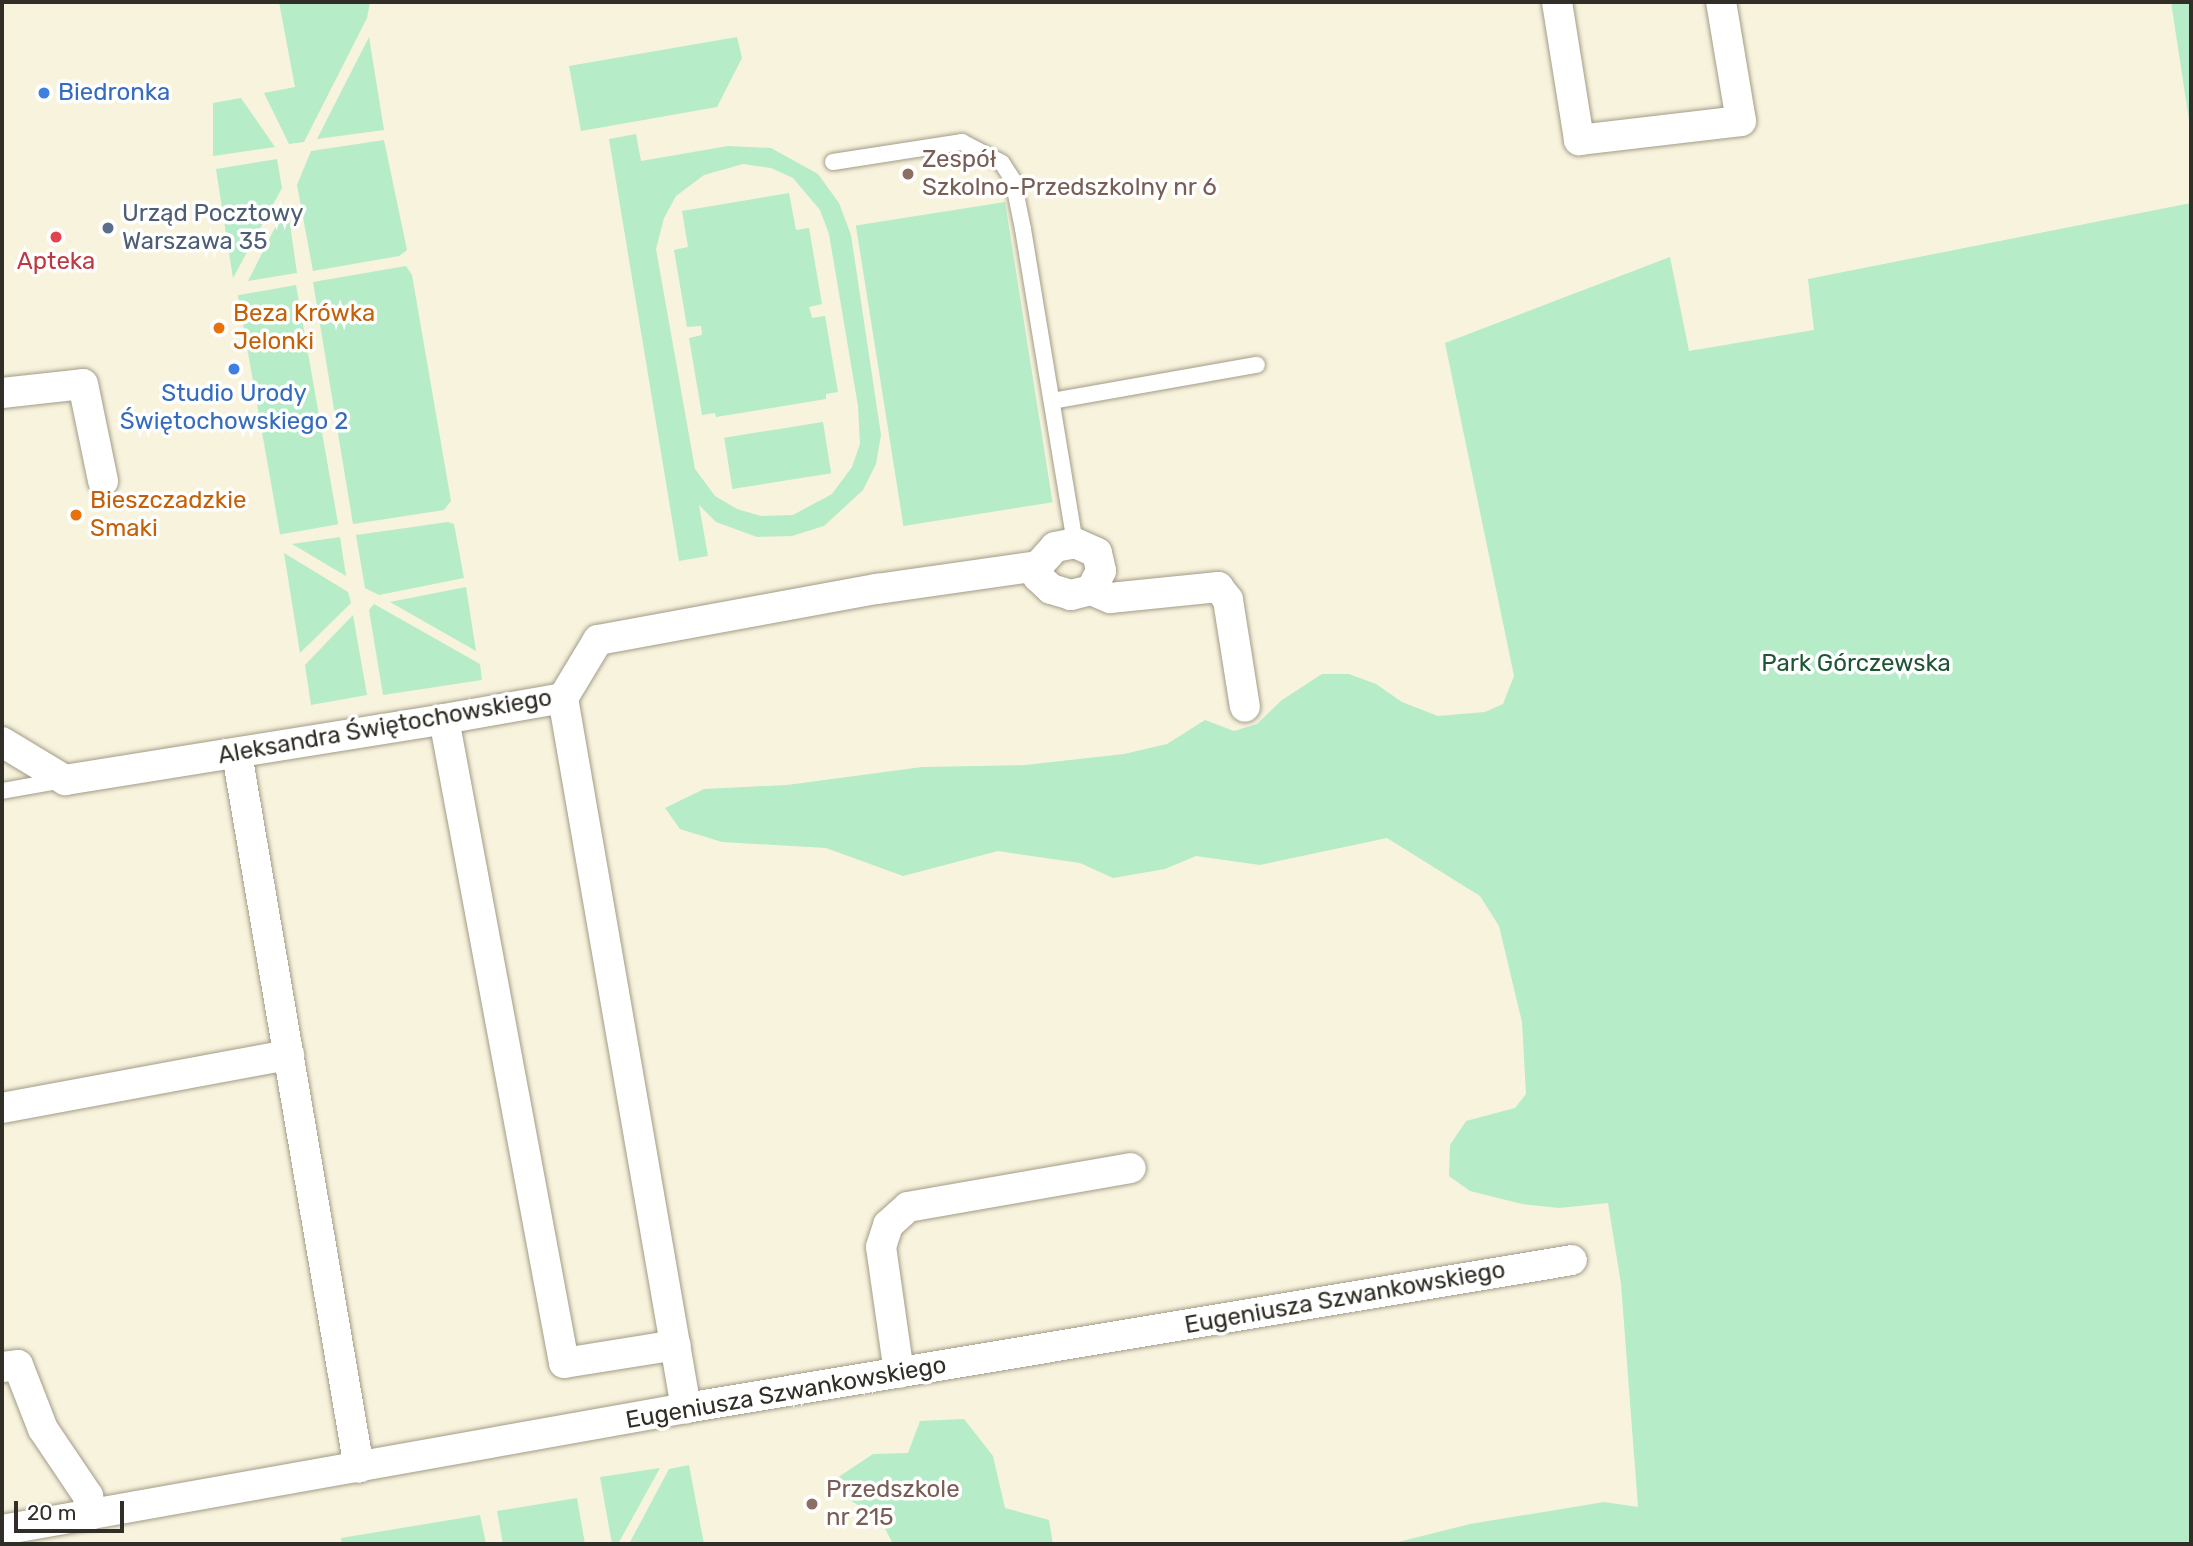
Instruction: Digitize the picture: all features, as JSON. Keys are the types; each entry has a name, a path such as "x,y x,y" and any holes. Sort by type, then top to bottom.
{"street":[{"path":"1557,2 1579,139 1741,121 1721,2"},
{"path":"2,393 83,384 103,481"},
{"path":"1096,581 1071,595 1051,589 1038,577 1039,563 1055,547 1075,542 1097,553 1096,581 1110,598 1218,587 1228,600 1245,707"},
{"name":"Aleksandra Świętochowskiego","path":"65,780 237,754 563,698 598,640 877,589 1039,563"},
{"path":"563,698 686,1408"},
{"path":"443,719 564,1363 676,1345"},
{"path":"2,742 65,780"},
{"path":"237,754 359,1468"},
{"path":"2,1108 289,1055"},
{"path":"899,1373 881,1247 888,1225 908,1207 1131,1168"},
{"name":"Eugeniusza Szwankowskiego","path":"2,1530 686,1408 1572,1260"},
{"path":"2,1367 18,1365 43,1429 88,1496 91,1515"}],"lane":[{"path":"833,162 962,142 1002,163 1013,180 1075,542"},
{"path":"1052,401 1257,365"},
{"path":"2,791 65,780"}],"green space":[{"path":"279,2 370,2 367,18 304,142 289,144 264,93 295,87"},
{"path":"2171,2 2191,2 2191,133"},
{"path":"369,37 384,130 317,139"},
{"path":"737,37 742,58 717,107 581,131 569,66"},
{"path":"241,98 275,147 213,156 213,103"},
{"path":"636,134 641,161 728,146 771,148 818,174 839,203 851,235 881,435 876,464 863,490 824,526 792,536 757,537 716,522 699,505 708,556 679,561 609,139","holes":["743,164 771,168 793,178 820,210 829,234 858,406 860,444 852,467 832,494 793,515 761,516 737,509 715,496 695,469 656,249 664,218 676,196 704,175"]},
{"path":"384,140 407,250 399,256 313,271 297,185 311,151"},
{"path":"277,159 282,188 233,278 216,169"},
{"path":"789,193 796,230 809,228 822,304 809,307 812,318 825,316 838,392 826,394 826,399 716,417 715,413 702,415 689,338 702,335 701,326 687,327 674,250 688,247 682,211"},
{"path":"1005,202 1053,502 903,526 856,226"},
{"name":"Park Górczewska","path":"2191,203 2191,1544 1390,1544 1470,1524 1604,1502 1638,1507 1621,1284 1608,1203 1559,1208 1522,1204 1470,1191 1449,1176 1450,1145 1466,1121 1515,1108 1526,1094 1522,1022 1499,926 1480,896 1387,838 1260,865 1196,856 1165,869 1113,878 1080,863 998,851 903,876 826,848 722,842 680,829 665,808 704,789 787,785 922,767 1025,765 1124,754 1167,744 1205,720 1234,731 1257,724 1282,700 1322,674 1349,674 1376,684 1402,702 1438,716 1485,712 1503,704 1514,676 1445,343 1670,257 1689,351 1814,330 1808,279"},
{"path":"287,204 297,273 248,281"},
{"path":"406,266 412,275 451,501 444,510 353,524 313,282"},
{"path":"296,285 338,524 280,535 238,295"},
{"path":"823,422 831,473 732,489 724,438"},
{"path":"448,522 454,524 464,578 379,595 365,588 356,535"},
{"path":"340,537 346,576 292,544"},
{"path":"284,553 348,592 351,603 300,653"},
{"path":"466,587 476,651 390,602"},
{"path":"374,604 480,664 482,680 383,695 369,610"},
{"path":"353,615 367,695 311,705 305,665"},
{"path":"964,1419 993,1456 1005,1508 1049,1520 1053,1544 893,1544 879,1517 846,1498 837,1478 873,1454 908,1453 920,1421"},
{"path":"689,1465 704,1544 629,1544 669,1469"},
{"path":"660,1468 618,1544 612,1544 600,1477"},
{"path":"577,1498 585,1544 503,1544 497,1511"},
{"path":"480,1515 486,1544 342,1544 341,1538"}],"place":[{"name":"Biedronka","path":"44,93"},
{"name":"Zespół Szkolno-Przedszkolny nr 6","path":"908,174"},
{"name":"Urząd Pocztowy Warszawa 35","path":"108,228"},
{"name":"Apteka","path":"56,237"},
{"name":"Beza Krówka Jelonki","path":"219,328"},
{"name":"Studio Urody Świętochowskiego 2","path":"234,369"},
{"name":"Bieszczadzkie Smaki","path":"76,515"},
{"name":"Przedszkole nr 215","path":"812,1504"}]}
